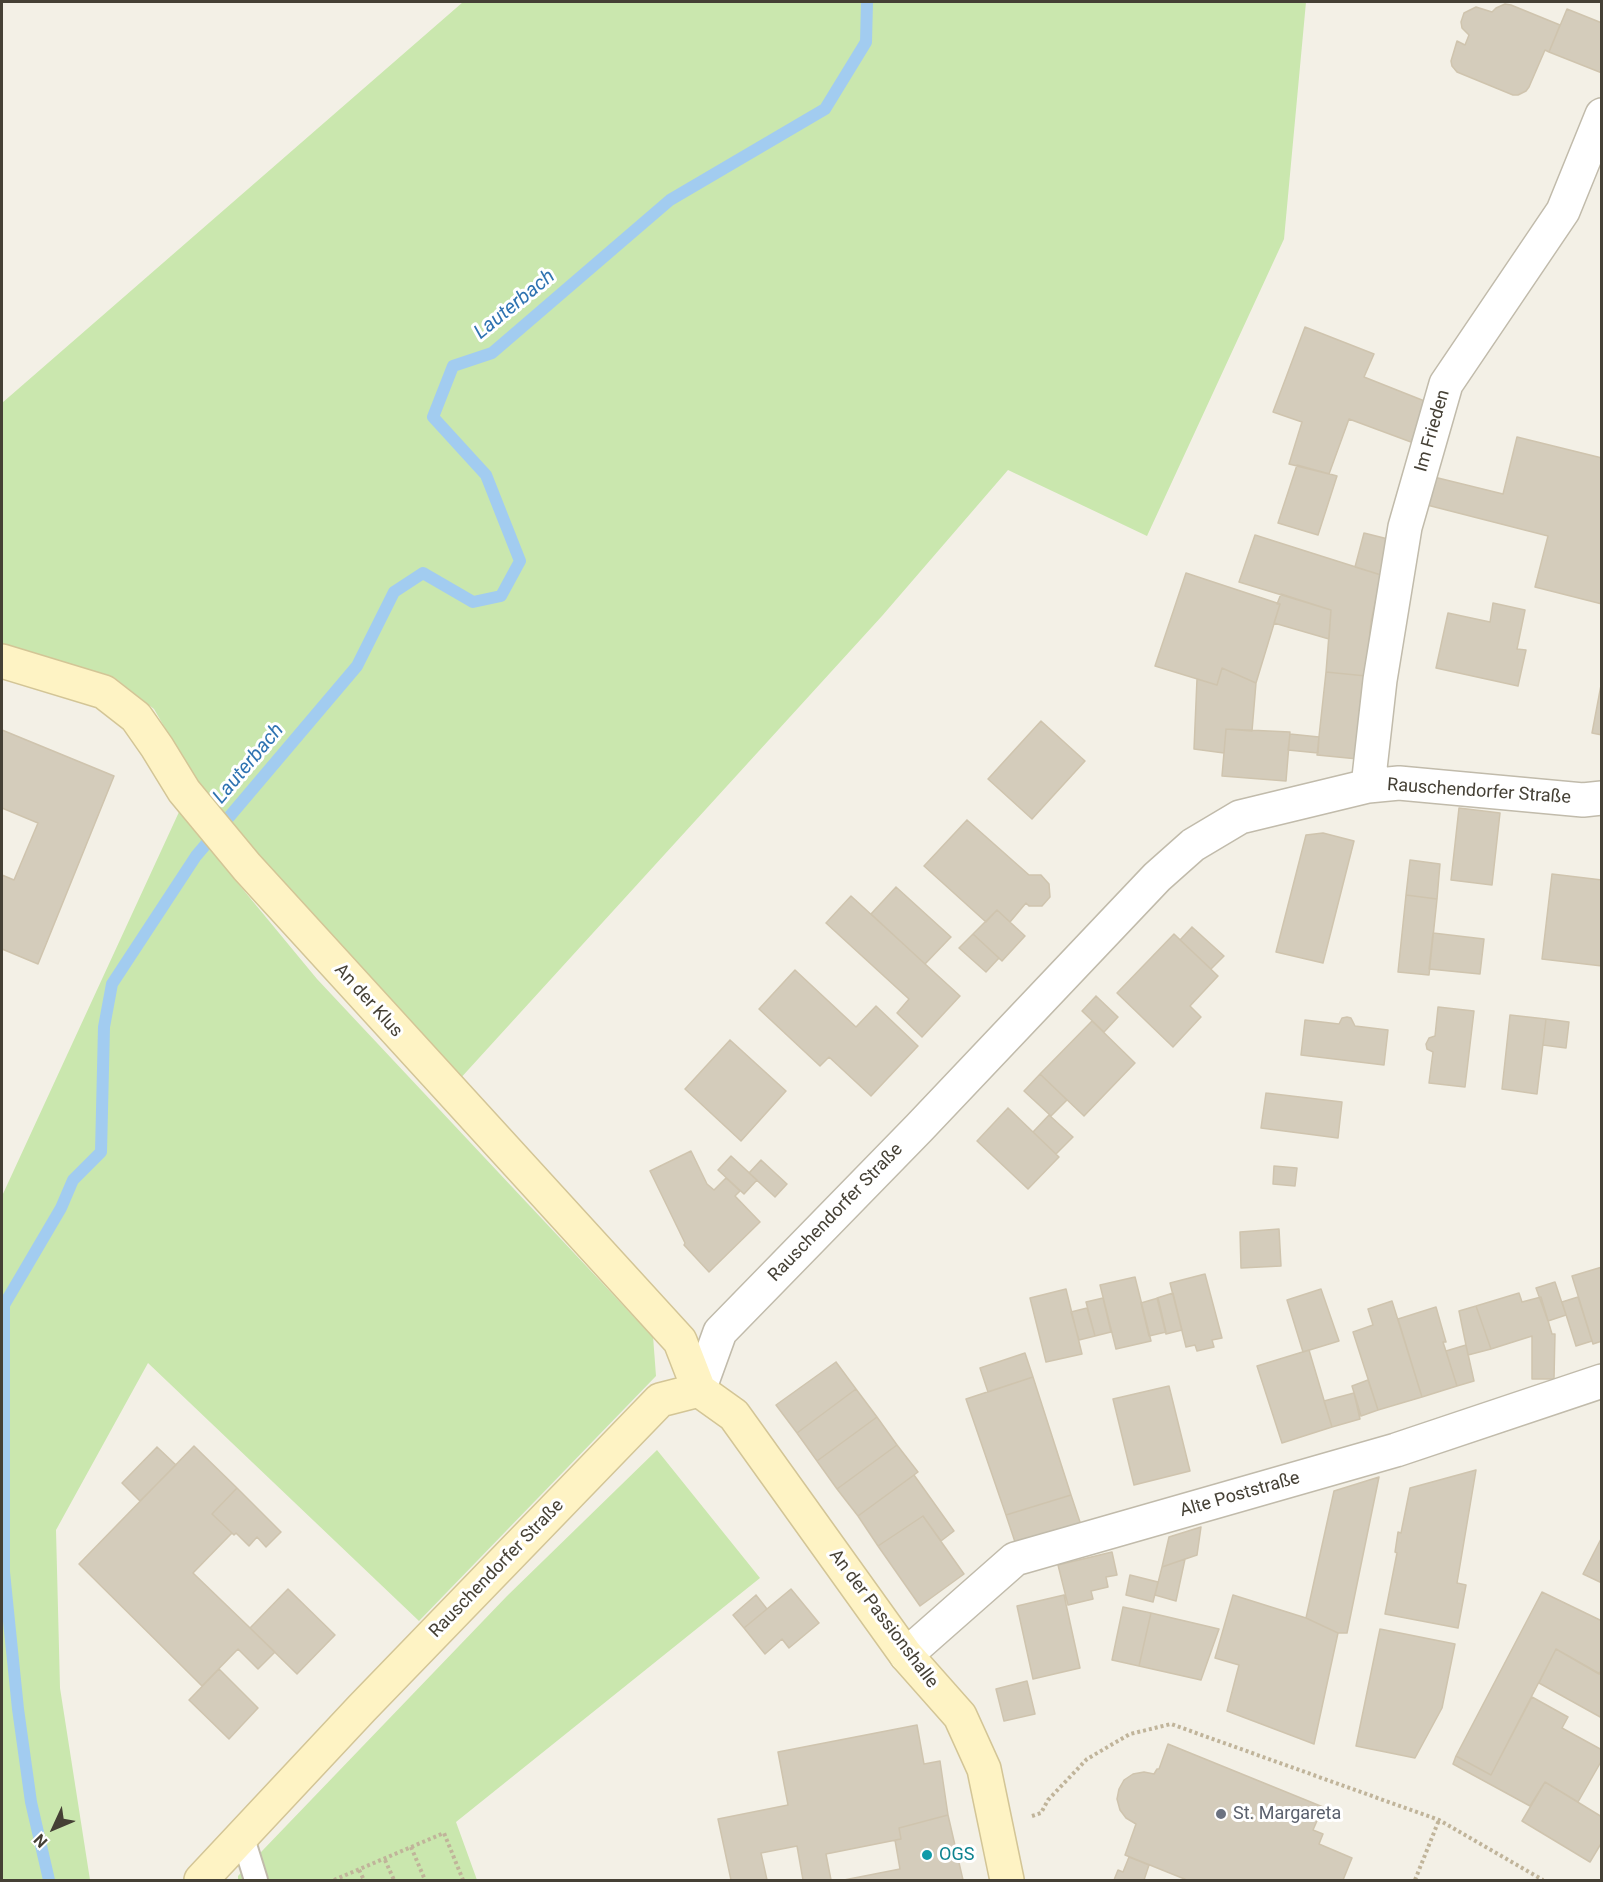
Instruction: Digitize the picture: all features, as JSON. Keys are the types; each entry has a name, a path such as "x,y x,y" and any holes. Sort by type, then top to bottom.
{"street":[{"name":"Im Frieden","path":"1368,786 1380,680 1405,527 1446,384 1563,211 1602,115"},
{"name":"An der Klus","path":"2,661 104,692 136,717 158,747 184,791 247,867 680,1341 699,1390"},
{"name":"Rauschendorfer Straße","path":"201,1881 362,1708 660,1400 699,1390 720,1332 919,1128 1157,878 1193,845 1240,817 1368,786 1399,783 1583,800 1602,798"},
{"name":"Alte Poststraße","path":"906,1655 1016,1559 1396,1450 1602,1381"},
{"name":"An der Passionshalle","path":"699,1390 734,1415 906,1655 960,1716 984,1769 1007,1881"}],"lane":[{"path":"242,1835 256,1881"}],"path":[{"path":"1041,1813 1048,1800 1087,1759 1130,1734 1171,1724 1439,1820 1543,1881"},
{"path":"1415,1881 1439,1820"},
{"path":"334,1881 444,1833 463,1881"},
{"path":"411,1847 425,1881"},
{"path":"385,1860 394,1881"},
{"path":"359,1870 364,1881"}],"green space":[{"path":"463,2 1306,2 1284,239 1147,536 1008,470 882,616 458,1081 255,854 193,777 154,709 115,678 2,644 2,403"},
{"path":"179,812 317,979 653,1336 656,1376 419,1621 148,1363 56,1530 60,1688 90,1880 2,1880 2,1196"},
{"path":"657,1450 760,1578 456,1822 477,1880 238,1880 238,1876 507,1596"}],"building":[{"path":"1505,4 1560,25 1549,52 1545,50 1529,87 1518,95 1457,72 1451,61 1457,41 1465,45 1469,35 1462,28 1464,13 1476,7 1492,12"},
{"path":"1567,9 1602,23 1602,73 1549,52"},
{"path":"1305,327 1374,354 1364,377 1427,402 1411,442 1349,419 1329,474 1289,464 1302,422 1273,412"},
{"path":"1517,437 1602,458 1602,604 1535,587 1548,536 1427,505 1434,477 1503,494"},
{"path":"1297,465 1337,476 1318,535 1278,523"},
{"path":"1364,533 1388,539 1381,575 1355,567"},
{"path":"1255,535 1381,575 1371,622 1366,676 1326,672 1331,610 1239,582"},
{"path":"1186,573 1280,604 1256,683 1222,668 1217,685 1155,666"},
{"path":"1281,594 1331,610 1329,639 1274,623"},
{"path":"1493,603 1525,610 1517,649 1526,650 1518,686 1436,668 1448,613 1490,622"},
{"path":"1222,668 1256,683 1252,731 1226,729 1224,753 1194,749 1197,679 1217,685"},
{"path":"1326,672 1366,676 1358,759 1317,755"},
{"path":"1602,680 1602,735 1592,733"},
{"path":"1041,721 1085,761 1032,819 988,779"},
{"path":"1226,729 1290,732 1286,781 1222,776"},
{"path":"2,730 114,776 38,964 2,949 2,875 14,880 38,823 2,808"},
{"path":"1290,734 1319,737 1318,753 1288,750"},
{"path":"1459,808 1500,813 1492,885 1451,880"},
{"path":"967,820 1029,875 1041,875 1049,884 1050,897 1042,906 1029,906 1026,903 1010,922 997,910 986,922 924,866"},
{"path":"1323,833 1354,841 1323,963 1276,952 1306,835"},
{"path":"1410,860 1440,864 1437,899 1406,895"},
{"path":"1552,874 1602,880 1602,966 1542,959"},
{"path":"896,887 951,937 925,964 871,914"},
{"path":"1406,895 1437,899 1429,975 1398,972"},
{"path":"851,896 960,996 922,1037 897,1013 909,999 826,923"},
{"path":"997,910 1025,936 1002,961 973,934"},
{"path":"1192,927 1224,956 1211,969 1180,940"},
{"path":"1433,933 1484,939 1480,974 1429,969"},
{"path":"973,934 999,958 986,972 959,948"},
{"path":"1174,934 1218,976 1190,1006 1201,1017 1173,1047 1117,993"},
{"path":"795,970 856,1027 876,1006 918,1046 871,1096 829,1057 820,1066 759,1009"},
{"path":"1096,996 1118,1017 1104,1032 1082,1011"},
{"path":"1438,1007 1474,1011 1465,1087 1429,1083 1433,1052 1427,1049 1426,1044 1429,1038 1435,1036"},
{"path":"1510,1015 1546,1019 1537,1094 1502,1089"},
{"path":"1342,1018 1351,1018 1355,1026 1388,1030 1384,1065 1301,1055 1305,1020 1339,1024"},
{"path":"1546,1019 1569,1022 1566,1048 1543,1045"},
{"path":"1092,1021 1135,1063 1084,1116 1040,1074"},
{"path":"730,1040 786,1091 741,1141 685,1089"},
{"path":"1040,1074 1067,1100 1051,1116 1024,1091"},
{"path":"1266,1093 1342,1102 1338,1138 1261,1128"},
{"path":"1008,1108 1059,1157 1028,1189 977,1141"},
{"path":"1049,1115 1073,1137 1056,1154 1033,1132"},
{"path":"691,1151 707,1184 714,1190 726,1178 740,1191 735,1196 760,1222 709,1272 684,1245 650,1171"},
{"path":"731,1156 757,1180 744,1194 718,1170"},
{"path":"761,1160 787,1184 775,1197 749,1173"},
{"path":"1274,1166 1297,1168 1295,1186 1273,1184"},
{"path":"1279,1229 1281,1266 1241,1268 1240,1232"},
{"path":"1602,1267 1602,1341 1593,1344 1572,1276"},
{"path":"1205,1274 1222,1338 1212,1340 1214,1347 1197,1351 1195,1345 1186,1347 1170,1283"},
{"path":"1135,1277 1151,1341 1116,1349 1100,1285"},
{"path":"1555,1282 1566,1315 1548,1321 1536,1288"},
{"path":"1066,1289 1082,1354 1046,1362 1030,1298"},
{"path":"1321,1289 1339,1341 1303,1352 1287,1300"},
{"path":"1173,1293 1182,1330 1166,1334 1157,1298"},
{"path":"1519,1293 1522,1302 1541,1297 1552,1334 1555,1334 1554,1379 1532,1379 1532,1336 1491,1349 1476,1306"},
{"path":"1578,1297 1592,1341 1576,1346 1562,1302"},
{"path":"1103,1298 1111,1332 1095,1336 1086,1302"},
{"path":"1158,1298 1166,1332 1149,1336 1141,1303"},
{"path":"1392,1301 1422,1397 1378,1410 1353,1332 1373,1325 1368,1309"},
{"path":"1476,1306 1491,1349 1468,1355 1459,1311"},
{"path":"1436,1307 1446,1342 1443,1342 1457,1386 1422,1397 1398,1319"},
{"path":"1087,1308 1095,1336 1079,1340 1071,1312"},
{"path":"1466,1345 1474,1381 1457,1386 1446,1351"},
{"path":"1309,1350 1332,1427 1282,1443 1257,1366"},
{"path":"1025,1353 1033,1377 988,1392 980,1368"},
{"path":"836,1362 856,1389 797,1433 776,1405"},
{"path":"1033,1377 1071,1495 1006,1515 966,1399"},
{"path":"1368,1380 1378,1410 1361,1416 1352,1386"},
{"path":"1169,1386 1190,1471 1134,1485 1113,1399"},
{"path":"856,1389 877,1417 817,1461 797,1433"},
{"path":"1354,1393 1360,1419 1332,1427 1324,1401"},
{"path":"877,1417 897,1445 837,1489 817,1461"},
{"path":"897,1445 918,1472 858,1516 837,1489"},
{"path":"194,1446 237,1488 212,1514 232,1533 193,1573 275,1652 258,1669 238,1649 202,1686 79,1564"},
{"path":"157,1447 176,1465 140,1501 122,1483"},
{"path":"1476,1470 1457,1583 1466,1585 1458,1628 1385,1614 1397,1553 1395,1552 1398,1532 1401,1533 1410,1488"},
{"path":"914,1475 954,1531 941,1541 923,1516 878,1546 858,1516"},
{"path":"1379,1477 1347,1633 1338,1633 1306,1618 1334,1491"},
{"path":"237,1488 281,1532 266,1547 257,1537 249,1546 212,1514"},
{"path":"1071,1495 1082,1528 1016,1545 1006,1515"},
{"path":"923,1516 964,1574 920,1606 878,1546"},
{"path":"1201,1527 1197,1555 1162,1567 1169,1537"},
{"path":"1602,1537 1602,1583 1583,1574"},
{"path":"1112,1552 1117,1575 1106,1577 1108,1587 1091,1591 1093,1599 1068,1605 1058,1565"},
{"path":"1185,1559 1176,1601 1155,1595 1162,1567"},
{"path":"1130,1575 1158,1582 1153,1602 1126,1595"},
{"path":"288,1589 335,1635 297,1674 250,1628"},
{"path":"791,1589 819,1623 789,1648 782,1639 765,1654 744,1628"},
{"path":"1542,1592 1602,1621 1602,1669 1599,1674 1556,1649 1491,1775 1456,1756"},
{"path":"756,1595 767,1609 744,1628 733,1615"},
{"path":"1064,1595 1080,1668 1033,1679 1017,1606"},
{"path":"1233,1595 1306,1618 1338,1633 1314,1744 1227,1711 1239,1665 1215,1658"},
{"path":"1123,1607 1151,1613 1139,1666 1112,1660"},
{"path":"1151,1613 1219,1629 1201,1680 1139,1666"},
{"path":"1380,1629 1455,1644 1442,1708 1415,1758 1356,1746"},
{"path":"1556,1649 1602,1675 1602,1718 1539,1683"},
{"path":"219,1669 258,1708 229,1739 189,1700"},
{"path":"1027,1681 1035,1714 1004,1721 996,1689"},
{"path":"1532,1697 1568,1717 1562,1728 1602,1750 1602,1760 1578,1802 1545,1782 1530,1806 1453,1764 1456,1756 1491,1775"},
{"path":"917,1725 924,1764 940,1761 948,1815 899,1828 901,1839 826,1854 831,1880 803,1880 797,1846 761,1853 767,1880 731,1880 718,1819 788,1805 778,1752"},
{"name":"St. Margareta","path":"1168,1744 1323,1807 1313,1830 1323,1834 1319,1844 1352,1858 1343,1880 1187,1880 1125,1855 1136,1824 1126,1818 1120,1810 1117,1799 1119,1789 1124,1780 1133,1774 1144,1772 1154,1774 1159,1769"},
{"path":"1545,1782 1602,1817 1602,1842 1590,1862 1522,1821"},
{"name":"OGS","path":"948,1815 963,1880 844,1880 900,1869 895,1840 901,1839 899,1828"},
{"path":"1129,1857 1149,1865 1144,1880 1114,1880 1118,1870 1123,1872"}],"waterway":[{"name":"Lauterbach","path":"49,1880 31,1802 18,1709 4,1572 4,1305 61,1208 73,1180 101,1152 104,1027 112,984 196,856 357,666 394,592 423,573 473,602 501,596 520,561 486,475 433,417 453,366 492,353 670,200 825,109 866,42 867,2"}],"place":[{"name":"St. Margareta","path":"1221,1814"},
{"name":"OGS","path":"927,1855"}]}
